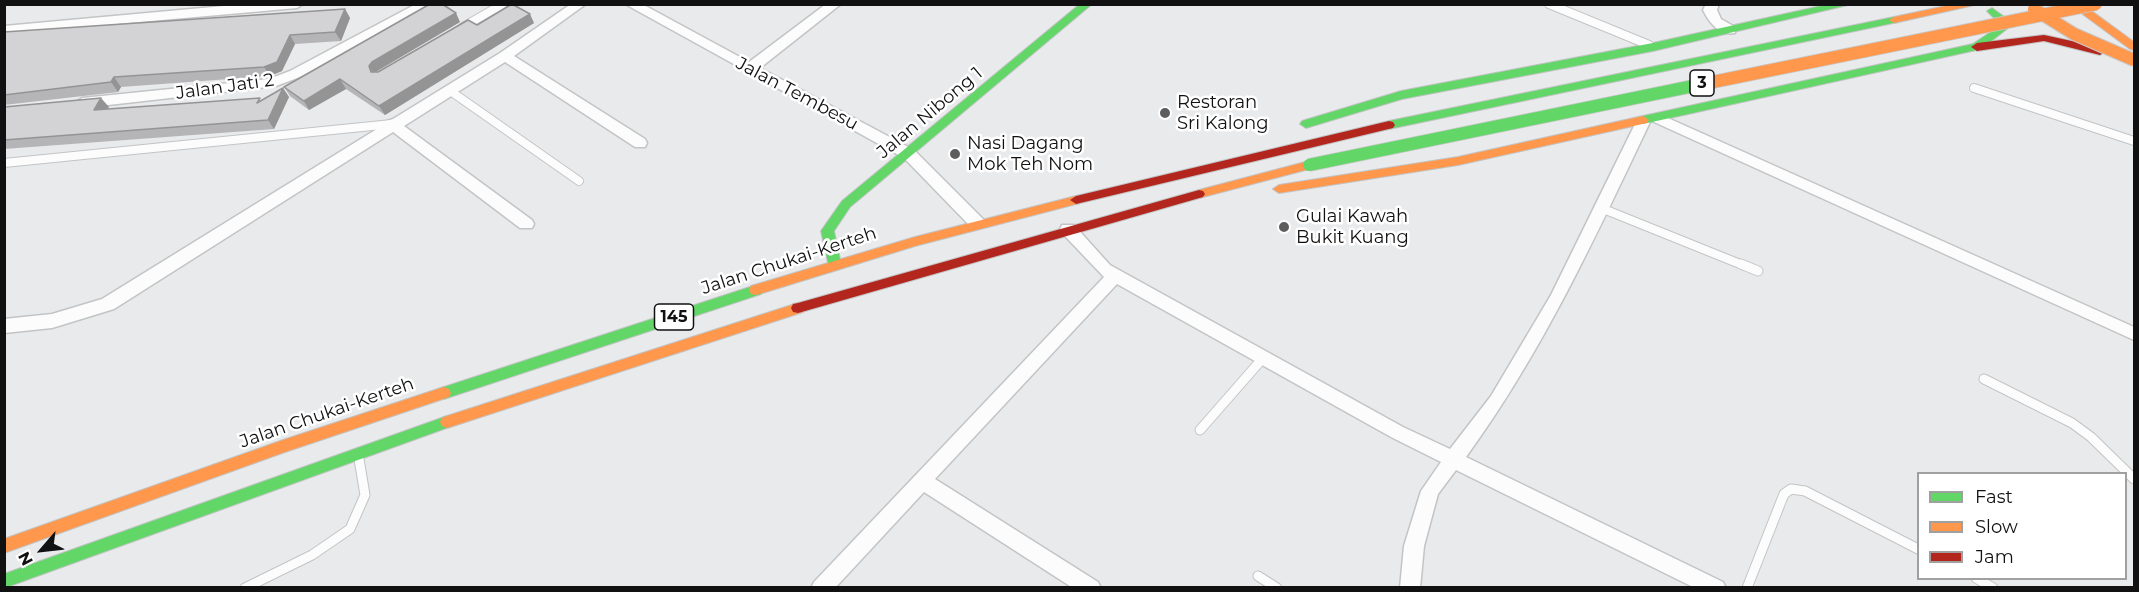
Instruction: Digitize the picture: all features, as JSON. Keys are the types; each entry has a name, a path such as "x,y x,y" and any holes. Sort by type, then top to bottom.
{"main road":[{"name":"Jalan Nibong 1","path":"834,264 827,231 846,204 1087,4"},
{"path":"1288,129 1401,95 1653,47 1847,4"},
{"name":"3","path":"1357,132 1974,4"},
{"path":"1977,47 2003,28 2003,21 1984,4"},
{"path":"2028,4 2074,34 2134,62"},
{"path":"2050,4 2134,62"},
{"path":"2074,4 2094,11 2133,46"},
{"path":"1141,209 1458,161 1977,47 2076,22 2094,11"},
{"name":"3","path":"1309,165 2094,11"},
{"path":"1977,47 2044,38 2080,45 2134,62"},
{"name":"Jalan Chukai-Kerteh","path":"4,546 283,446 834,264 980,223 1357,132"},
{"path":"980,223 1209,153"},
{"name":"145","path":"4,582 357,453 616,365 981,253 1309,165"}],"street":[{"path":"4,30 217,8 297,4"},
{"name":"Jalan Jati 2","path":"64,105 271,83 296,74 427,4"},
{"path":"4,326 52,321 108,304 392,124 505,56 580,4"},
{"name":"Jalan Tembesu","path":"631,4 909,154 980,223"},
{"path":"749,69 835,4"},
{"path":"1713,4 1710,10 1711,16 1730,30"},
{"path":"505,56 640,143"},
{"path":"1410,588 1414,546 1430,491 1503,390 1558,297 1601,208 1651,120 2134,334"},
{"path":"392,124 526,224"},
{"path":"1068,229 1104,269 1263,358 1397,432 1716,588"},
{"path":"821,588 1115,276"},
{"path":"922,481 1091,588"}],"lane":[{"path":"452,34 502,4"},
{"path":"1549,4 1653,47"},
{"path":"1974,88 2134,141"},
{"path":"449,90 579,181"},
{"path":"4,163 392,124"},
{"path":"1601,208 1758,271"},
{"path":"1200,430 1263,358"},
{"path":"1984,379 2045,407 2085,431 2123,472"},
{"path":"245,588 312,555 350,529 365,495 357,453"},
{"path":"1747,588 1784,494 1791,489 1805,491 1917,548"},
{"path":"1258,576 1277,588"},
{"path":"1978,580 1993,588"}],"building":[{"path":"430,4 442,4 456,13 372,62 369,66 371,72 378,72 468,20 477,25 512,4 530,14 379,106 340,79 304,101 284,87"},
{"path":"345,9 335,32 290,35 277,62 264,67 114,77 111,82 4,95 4,32"},
{"path":"283,88 268,120 4,140 4,107 101,98 94,110 260,98 257,103"}],"traffic: fast":[{"path":"834,264 827,231 846,204 1087,4"},
{"path":"1306,124 1401,95 1653,47 1847,4"},
{"path":"1643,120 1977,47 2003,28 2003,21 1992,11"},
{"path":"1389,125 1894,20"},
{"path":"1309,165 1703,84"},
{"path":"444,393 756,290"},
{"path":"4,582 447,422"}],"traffic: slow":[{"path":"1894,20 1974,4"},
{"path":"2074,4 2134,47"},
{"path":"1703,84 2096,4"},
{"path":"2034,9 2074,34 2134,60"},
{"path":"1279,189 1458,161 1643,120"},
{"path":"1199,194 1309,165"},
{"path":"756,290 915,242 1076,200"},
{"path":"447,422 798,308"},
{"path":"4,546 283,446 444,393"}],"traffic: jam":[{"path":"1977,47 2044,38 2100,51"},
{"path":"1076,200 1389,125"},
{"path":"798,308 1199,194"}],"place":[{"name":"Restoran Sri Kalong","path":"1165,113"},
{"name":"Nasi Dagang Mok Teh Nom","path":"955,154"},
{"name":"Gulai Kawah Bukit Kuang","path":"1284,227"}]}
